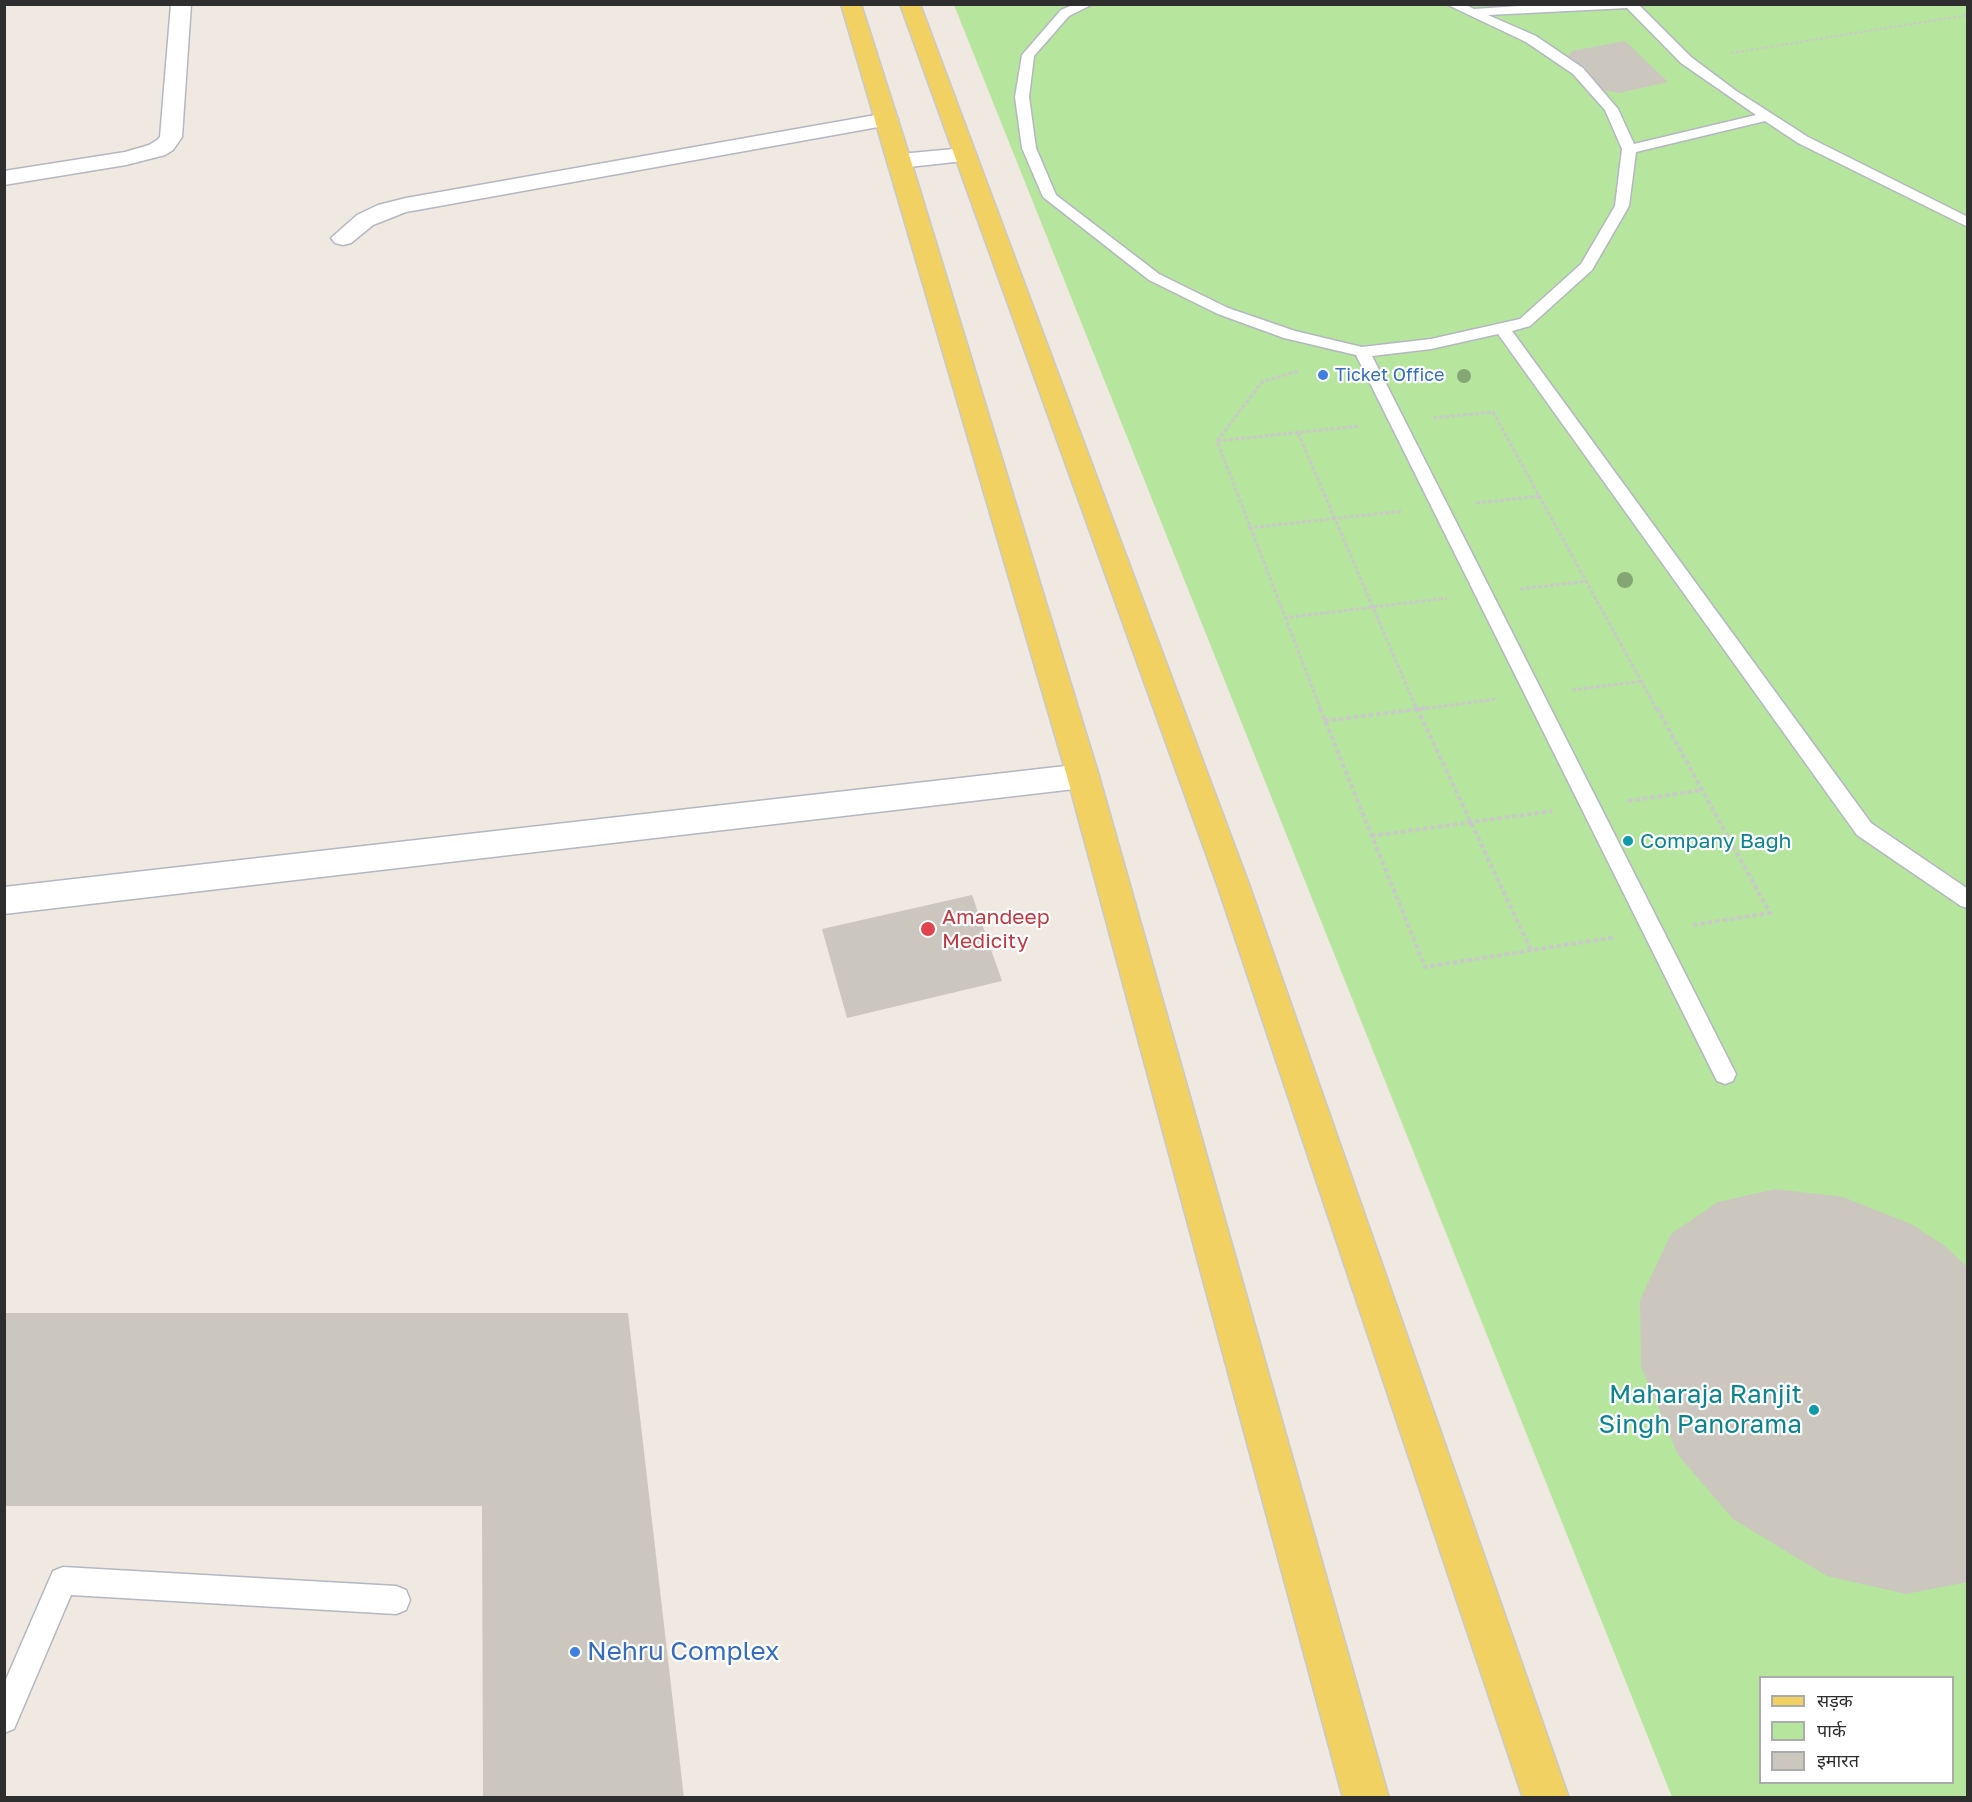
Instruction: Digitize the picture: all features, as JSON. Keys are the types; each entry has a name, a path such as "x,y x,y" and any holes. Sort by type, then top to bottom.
{"main road":[{"path":"850,4 900,161 1083,776 1366,1797"},
{"path":"910,4 1234,887 1546,1797"}],"street":[{"path":"4,178 126,159 157,150 165,145 171,137 181,4"},
{"path":"343,238 365,220 386,210 406,205 887,119"},
{"path":"900,161 964,155"},
{"path":"4,901 1083,776"}],"lane":[{"path":"1087,4 1065,13 1028,55 1022,97 1029,148 1050,197 1154,277 1223,310 1290,335 1362,352 1431,344 1525,323 1587,267 1622,206 1629,149 1611,109 1578,71 1531,39 1452,4"},
{"path":"1474,13 1630,4 1686,60 1766,117 1803,140 1968,223"},
{"path":"1629,149 1766,117"},
{"path":"1502,328 1864,829 1968,900"},
{"path":"1362,352 1725,1074"},
{"path":"4,1719 63,1581 396,1600"}],"path":[{"path":"1686,60 1968,15"},
{"path":"1217,441 1262,382 1362,352"},
{"path":"1493,412 1644,681 1770,913 1425,967 1324,721 1248,528 1217,441 1493,412"},
{"path":"1298,433 1417,709 1531,950"},
{"path":"1248,528 1541,496"},
{"path":"1284,618 1588,581"},
{"path":"1324,721 1644,681"},
{"path":"1371,836 1704,790"}],"green space":[{"name":"Company Bagh","path":"954,5 1967,5 1967,1797 1672,1797"}],"building":[{"path":"1625,41 1668,82 1619,93 1595,89 1564,61 1572,51"},
{"path":"972,895 1002,981 847,1018 822,929"},
{"name":"Maharaja Ranjit Singh Panorama","path":"1775,1189 1843,1197 1911,1224 1945,1246 1968,1268 1968,1582 1906,1594 1827,1576 1733,1519 1678,1455 1641,1366 1640,1300 1671,1234 1718,1202"},
{"name":"Nehru Complex","path":"4,1313 628,1313 684,1798 483,1798 482,1506 4,1506"}],"place":[{"name":"Ticket Office","path":"1323,375"},
{"name":"Company Bagh","path":"1628,841"},
{"name":"Amandeep Medicity","path":"928,929"},
{"name":"Maharaja Ranjit Singh Panorama","path":"1814,1410"},
{"name":"Nehru Complex","path":"575,1652"}]}
